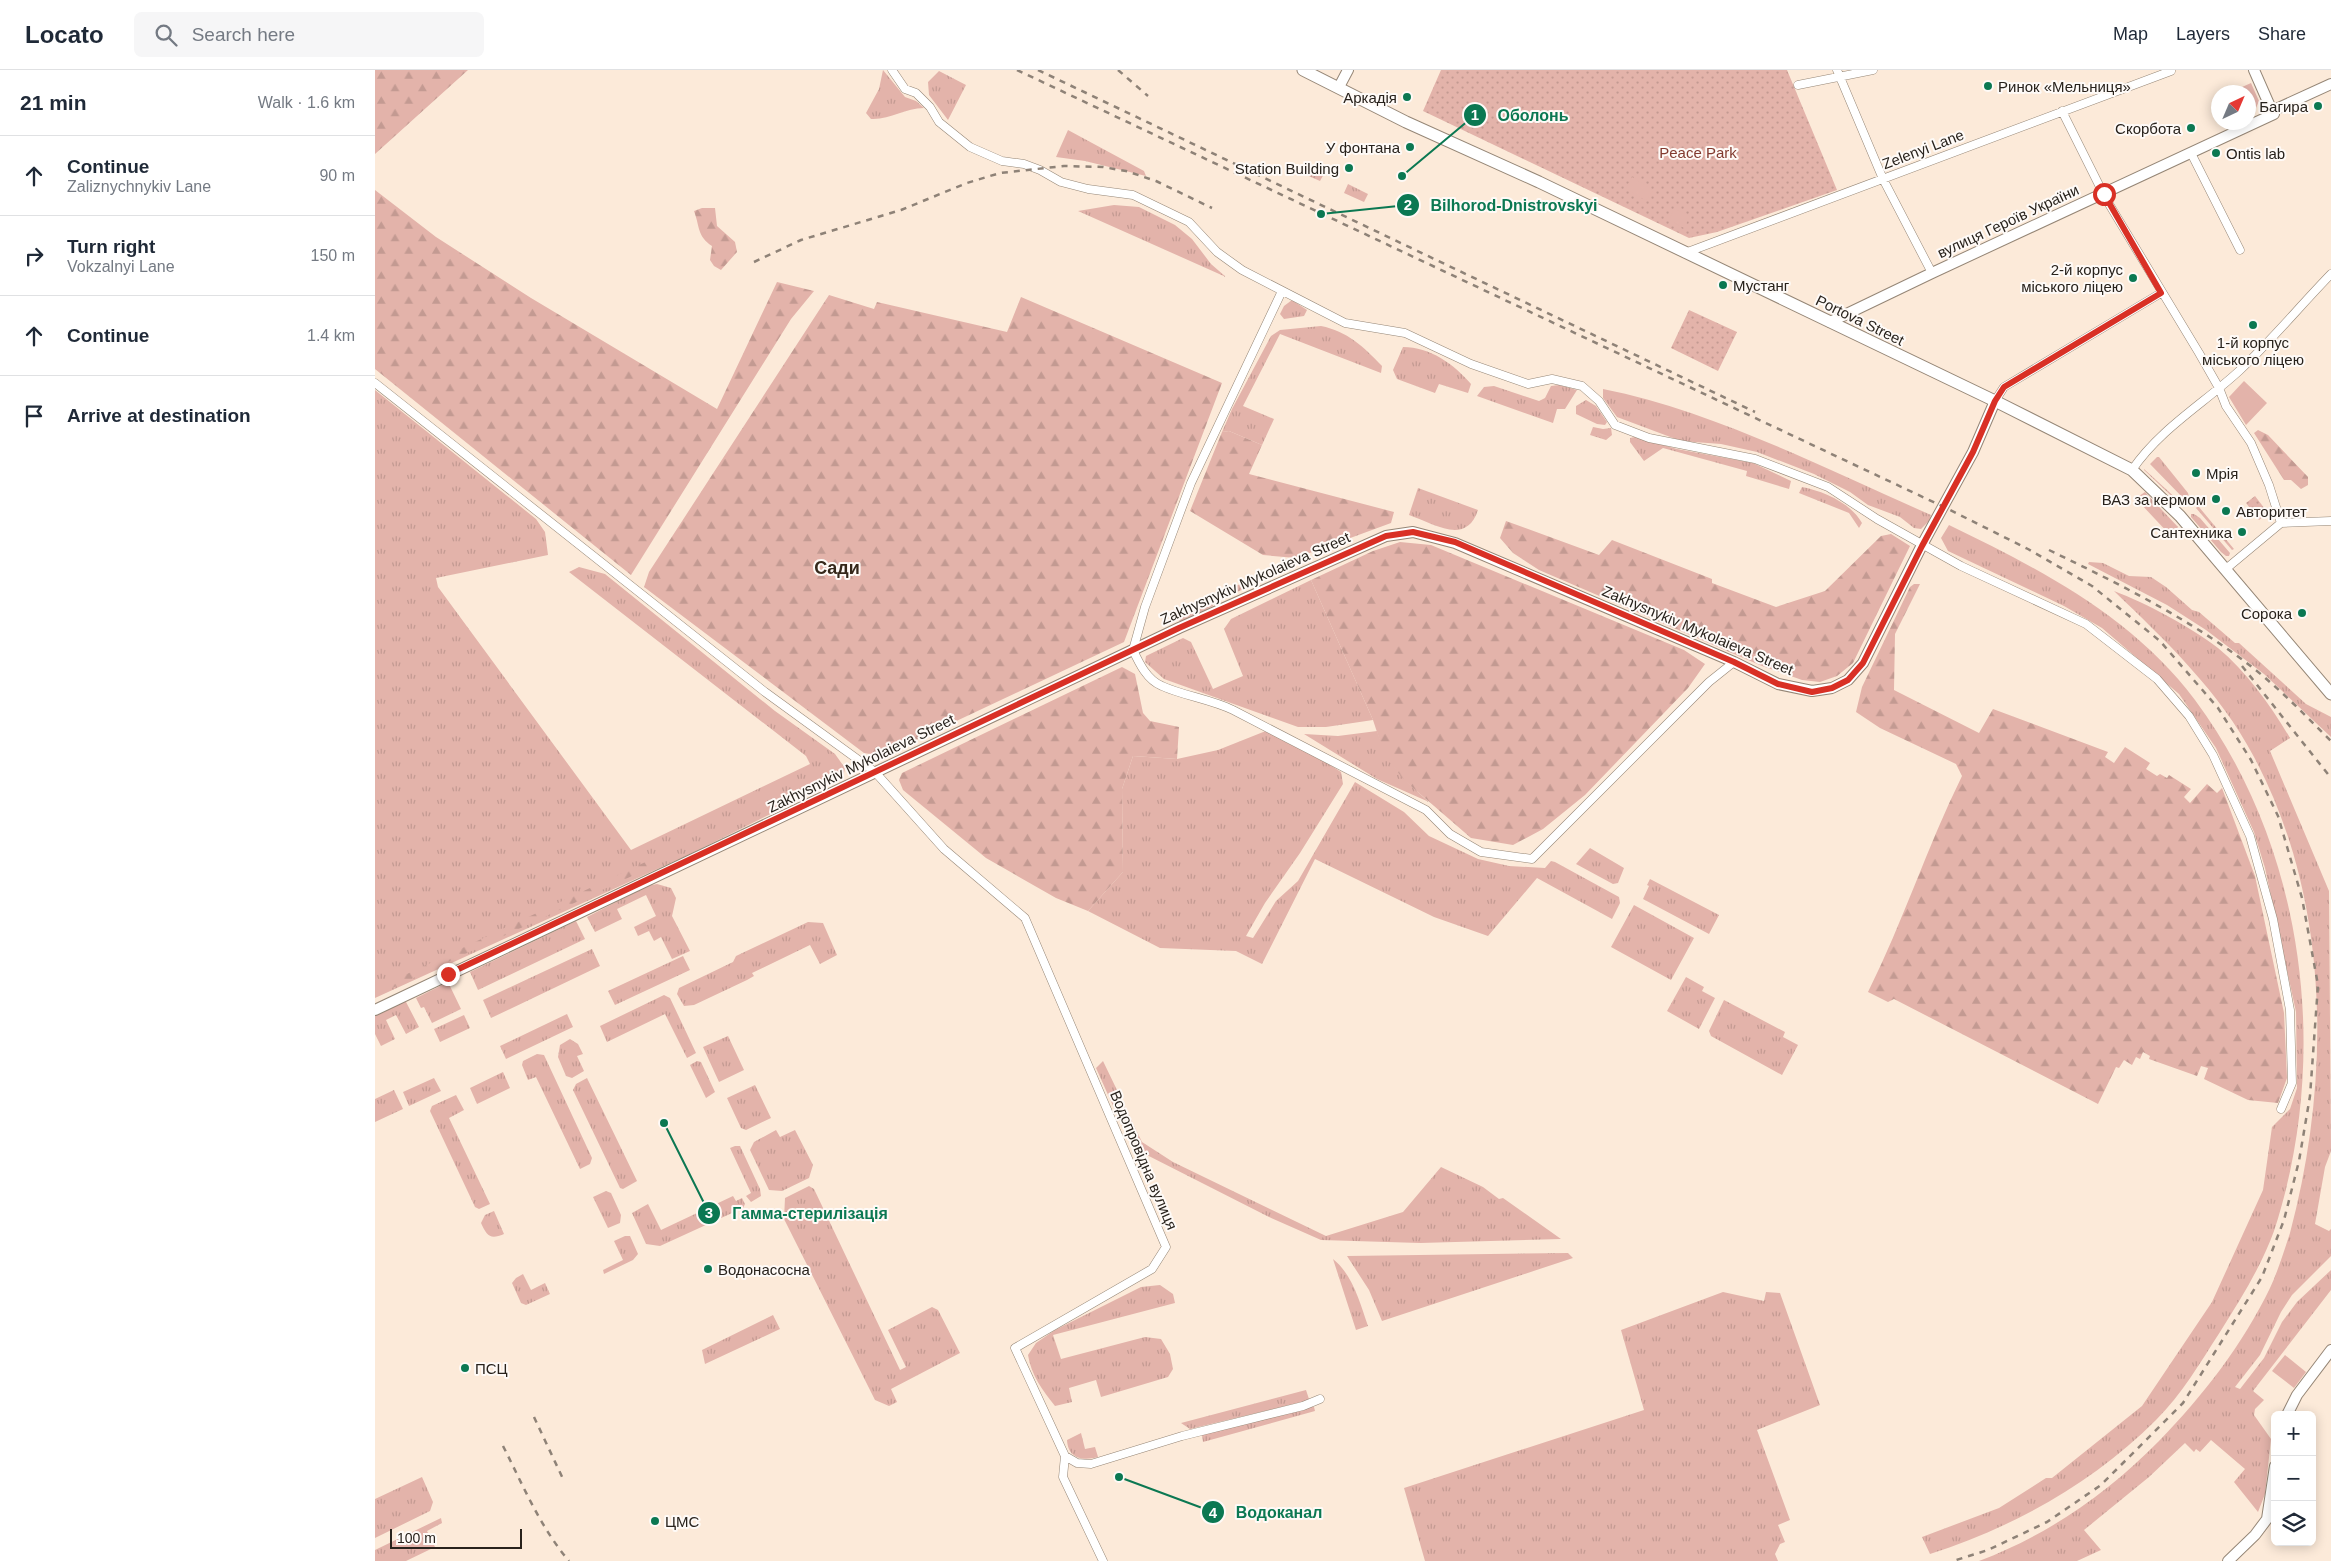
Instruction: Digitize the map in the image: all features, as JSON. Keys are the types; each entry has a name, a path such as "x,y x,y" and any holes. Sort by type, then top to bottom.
{"main road":[{"name":"Portova Street","path":"1303,70 1406,122 1539,182 1995,401 2133,470 2180,516 2227,568 2331,694"}],"street":[{"path":"893,70 905,89 916,93 931,107 939,122 970,147 1002,161 1024,164 1040,170 1061,182 1088,189 1133,195 1189,222 1217,252 1242,270 1345,323 1405,334 1471,364 1527,384 1552,380 1582,386 1599,401 1615,425 1649,438 1755,459 1828,487 1922,546 2086,624 2157,679 2189,716 2213,755 2250,836 2273,919 2290,1010 2291,1083 2281,1109"},
{"path":"1339,87 1348,70"},
{"path":"1798,84 1837,74 1873,70"},
{"path":"2254,70 2272,111"},
{"name":"Zelenyi Lane","path":"1685,253 2062,110 2171,71"},
{"path":"1837,74 1883,179 1932,273"},
{"name":"вулиця Героїв України","path":"1830,322 2274,114 2272,111 2331,84"},
{"path":"2062,110 2104,194 2219,388 2226,406 2251,443 2269,485 2281,523"},
{"path":"2191,153 2240,250"},
{"path":"2133,470 2143,454 2175,424 2239,371 2331,274"},
{"path":"1282,291 1191,483 1145,607 1133,650 1142,669 1160,686 1216,702 1233,710 1426,810 1450,834 1481,852 1532,860 1709,682 1734,662"},
{"path":"1995,401 2004,387 2161,293"},
{"path":"375,383 765,692 875,772"},
{"name":"Zakhysnykiv Mykolaieva Street","path":"375,1010 1133,650 1386,536 1413,532 1455,542 1734,662 1778,684 1812,692 1832,688 1848,680 1863,663 1922,546 1973,452 1995,401"},
{"path":"2227,568 2281,523 2331,521"},
{"name":"Водопровідна вулиця","path":"875,772 944,849 1025,918 1166,1247 1152,1270 1015,1348 1065,1456"},
{"path":"2289,1411 2297,1395 2331,1350"},
{"path":"1103,1561 1063,1477 1065,1456 1077,1463 1091,1464 1182,1436 1303,1406 1321,1399"},
{"path":"2228,1561 2255,1535 2267,1519 2271,1492"}],"green space":[{"path":"375,70 468,70 375,154"},
{"path":"883,70 905,97 916,101 924,108 910,110 885,118 871,119 866,113 879,89"},
{"name":"Peace Park","path":"1441,70 1787,70 1837,190 1717,232 1689,238 1423,111"},
{"path":"939,71 966,85 948,120 929,95 928,82"},
{"path":"2256,94 2259,101 2256,108"},
{"path":"1068,130 1144,171 1146,176 1085,161 1056,157"},
{"path":"1306,163 1325,172 1320,181 1302,173"},
{"path":"1632,177 1653,190 1646,201 1626,188"},
{"path":"1348,184 1368,194 1364,202 1344,193"},
{"path":"375,190 436,237 531,298 717,409 777,282 814,291 791,319 631,575 375,369"},
{"path":"1114,205 1139,207 1175,225 1192,239 1211,264 1226,277 1078,211"},
{"path":"702,208 715,208 717,226 735,242 737,252 721,270 714,266 710,260 712,246 704,239 700,231 694,211"},
{"path":"1674,209 1690,216 1684,228 1669,220"},
{"path":"829,295 874,309 877,302 1007,332 1021,297 1222,383 1124,642 882,756 864,753 644,587 649,572"},
{"path":"1292,300 1307,310 1304,316 1284,319 1280,314 1284,306"},
{"path":"1689,310 1737,332 1718,371 1671,348"},
{"path":"1321,326 1339,332 1362,346 1382,366 1381,373 1280,334 1243,406 1274,419 1262,445 1229,431 1222,432 1232,409 1271,336 1280,330"},
{"path":"1403,347 1423,350 1441,358 1471,384 1468,393 1439,384 1435,393 1397,379 1393,370"},
{"path":"2244,381 2267,403 2246,425 2229,397"},
{"path":"1559,385 1577,390 1565,409 1557,409 1553,423 1477,396 1484,387 1494,386 1539,401 1545,398 1551,386"},
{"path":"1603,389 1687,412 1770,443 1931,515 1929,521 1921,529 1914,528 1900,517 1868,505 1850,492 1814,474 1757,452 1721,444 1681,441 1617,417 1603,398"},
{"path":"375,390 536,519 545,532 548,555 436,578 438,587 631,850 810,764 806,756 569,572 579,567 605,574 775,711 835,754 845,768 843,778 688,855 375,998"},
{"path":"1586,400 1596,406 1607,422 1605,425 1597,424 1576,414 1576,406"},
{"path":"1593,427 1611,428 1612,435 1606,440 1590,435"},
{"path":"2258,430 2268,435 2308,477 2308,485 2301,489 2291,480 2284,480 2254,433"},
{"path":"1229,431 1262,445 1249,474 1394,512 1391,523 1296,558 1263,555 1190,511 1222,432"},
{"path":"1635,437 1677,449 1753,463 1791,481 1789,489 1746,476 1747,471 1663,448 1644,461 1630,442 1630,438"},
{"path":"2159,457 2188,493 2189,497 2185,500 2150,464"},
{"path":"2144,470 2180,502 2181,505"},
{"path":"1802,487 1836,499 1851,509 1862,523 1859,528 1849,513 1799,493"},
{"path":"1418,488 1478,510 1473,521 1466,527 1458,530 1439,527 1409,515"},
{"path":"2145,492 2178,527 2170,535 2140,503 2139,496"},
{"path":"2255,496 2268,513 2259,520 2246,503"},
{"path":"2197,507 2199,507 2234,549 2232,550"},
{"path":"2191,514 2200,518 2230,553 2229,556 2221,552 2191,517"},
{"path":"1506,521 1599,555 1612,540 1712,579 1712,583 1776,607 1825,591 1881,536 1891,534 1910,546 1853,663 1837,676 1820,682 1802,680 1762,666 1539,570 1513,553 1500,538"},
{"path":"1949,525 2050,578 2114,620 2170,670 2195,700 2233,758 2262,821 2284,888 2297,956 2303,1026 2301,1096 2292,1164 2274,1231 2250,1283 2190,1378 2174,1400 2132,1443 2079,1483 1992,1531 1930,1554 1922,1537 1999,1508 2046,1478 2052,1478 2142,1406 2212,1302 2263,1190 2272,1127 2290,1109 2297,1088 2296,1012 2265,868 2254,832 2216,748 2179,694 2102,628 2064,606 1948,551 1941,538"},
{"path":"1400,542 1431,545 1684,650 1705,664 1688,688 1585,795 1543,829 1513,845 1471,838 1404,780 1385,756 1373,720 1311,580 1373,551"},
{"path":"2089,562 2103,563 2129,576 2151,577 2166,587 2235,643 2239,643 2306,704 2331,717 2331,737 2264,674 2206,630 2167,605 2088,564"},
{"path":"1267,571 1272,573 1271,577 1237,592 1235,591 1236,586"},
{"path":"1311,580 1373,720 1326,727 1298,727 1164,679 1145,662 1146,656 1183,638 1191,642 1213,689 1243,676 1224,629 1231,619"},
{"path":"1914,584 1920,584 1895,634 1894,690 1979,733 1993,709 2108,752 2105,757 2114,763 2125,747 2150,763 2146,769 2157,776 2160,774 2167,778 2169,775 2191,789 2184,797 2190,803 2207,784 2217,793 2222,788 2255,876 2284,1013 2287,1078 2278,1103 2248,1100 2204,1079 2208,1068 2201,1066 2197,1076 2149,1059 2150,1056 2143,1052 2140,1059 2136,1057 2132,1065 2124,1060 2119,1068 2116,1067 2098,1104 1894,999 1888,1002 1868,992 1893,939 1937,830 1962,776 1956,764 1880,728 1856,712 1862,687 1910,587"},
{"path":"2114,591 2168,616 2207,640 2229,657 2267,702 2290,738 2270,751 2329,891 2331,1151 2325,1167 2315,1224 2329,1231 2331,1229 2331,1256 2292,1295 2281,1312 2260,1355 2235,1387 2240,1389 2264,1358 2282,1322 2297,1302 2331,1270 2331,1290 2253,1391 2264,1400 2255,1409 2254,1415 2271,1439 2265,1494 2258,1512 2234,1482 2245,1469 2211,1440 2200,1452 2196,1449 2194,1452 2185,1443 2149,1477 2084,1530 2101,1550 2077,1561 1979,1561 2029,1539 2076,1511 2098,1495 2159,1441 2191,1406 2235,1349 2270,1288 2290,1233 2303,1174 2313,1114 2317,1053 2316,991 2310,930 2298,870 2279,812 2254,757 2240,733 2191,668"},
{"path":"1210,600 1214,601 1213,606 1181,622 1176,618 1177,615"},
{"path":"1122,667 1135,674 1143,713 1150,721 1179,727 1177,759 1133,756 1122,789 1123,872 1088,911 1056,898 986,858 903,790 899,780 902,773"},
{"path":"1273,728 1341,772 1343,784 1300,853 1265,903 1246,936 1253,938 1276,901 1298,881 1355,782 1404,812 1429,836 1478,859 1509,866 1545,868 1551,861 1555,862 1619,897 1620,903 1612,919 1537,878 1488,936 1434,917 1315,859 1262,964 1236,951 1160,948 1088,911 1123,872 1122,789 1133,756 1177,759 1218,750"},
{"path":"1377,731 1386,753 1397,771 1429,802 1377,779 1304,734 1338,736"},
{"path":"1590,848 1624,868 1618,883 1613,884 1576,864"},
{"path":"671,850 679,854 375,996 375,989"},
{"path":"1650,879 1719,915 1709,934 1643,899"},
{"path":"657,884 671,888 676,898 672,916 690,951 672,959 661,937 654,941 649,931 638,936 634,927 656,916 646,895 617,909 622,919 595,932 587,917 647,886"},
{"path":"1634,905 1694,938 1671,980 1611,947"},
{"path":"576,921 585,939 478,990 470,972"},
{"path":"808,922 823,923 837,955 820,964 810,945 752,973 754,976 747,980 694,1005 684,1006 677,994 679,988 733,962 736,956"},
{"path":"592,949 600,966 491,1018 483,1000"},
{"path":"683,956 690,970 615,1005 608,991"},
{"path":"1686,977 1704,987 1702,991 1715,998 1699,1029 1667,1011"},
{"path":"448,982 461,1009 432,1023 424,1007 421,1008 416,998"},
{"path":"664,995 670,998 696,1053 687,1058 665,1014 607,1042 600,1026"},
{"path":"405,1000 419,1027 406,1034 396,1015 386,1020 395,1039 381,1046 375,1034 375,1015"},
{"path":"1724,1000 1785,1032 1783,1037 1798,1045 1782,1075 1711,1036 1709,1031"},
{"path":"567,1014 573,1027 506,1059 500,1046"},
{"path":"464,1015 470,1028 440,1042 434,1029"},
{"path":"728,1036 744,1070 719,1082 703,1047"},
{"path":"570,1039 578,1044 583,1054 577,1056 584,1071 572,1078 566,1076 558,1057 560,1045"},
{"path":"537,1054 544,1055 592,1158 590,1164 580,1169 536,1077 528,1080 522,1065 523,1061"},
{"path":"697,1061 701,1062 715,1092 706,1098 690,1065"},
{"path":"1103,1061 1142,1142 1173,1162 1326,1236 1403,1212 1441,1167 1483,1187 1499,1199 1503,1198 1561,1239 1420,1243 1321,1240 1269,1217 1135,1149 1122,1126 1096,1068"},
{"path":"503,1072 510,1088 477,1104 470,1088"},
{"path":"434,1078 441,1091 409,1106 403,1092"},
{"path":"587,1078 637,1181 623,1189 620,1188 573,1090 576,1084"},
{"path":"755,1085 771,1118 746,1130 741,1128 727,1098"},
{"path":"394,1090 403,1109 375,1122 375,1099"},
{"path":"456,1095 464,1110 449,1118 490,1204 479,1209 475,1207 430,1111 432,1106"},
{"path":"776,1130 780,1137 795,1130 813,1165 809,1178 782,1191 769,1190 750,1150 754,1142"},
{"path":"740,1146 760,1189 761,1196 751,1202 746,1196 751,1193 730,1148"},
{"path":"809,1186 814,1189 900,1370 906,1367 888,1330 932,1307 938,1310 960,1353 891,1389 897,1402 889,1406 875,1400 784,1219 785,1198"},
{"path":"606,1191 611,1193 621,1215 620,1223 608,1228 593,1197"},
{"path":"733,1196 736,1201 742,1198 745,1204 743,1208 660,1246 646,1244 632,1213 648,1204 661,1230"},
{"path":"494,1211 504,1234 492,1237 487,1234 481,1223 485,1215"},
{"path":"630,1236 638,1254 633,1260 604,1274 603,1270 623,1260 614,1241"},
{"path":"1568,1253 1573,1258 1382,1321 1369,1290 1347,1256"},
{"path":"1333,1259 1351,1281 1368,1326 1356,1330"},
{"path":"523,1274 531,1290 545,1283 550,1294 526,1305 521,1303 512,1283"},
{"path":"1160,1285 1173,1294 1175,1303 1053,1335 1061,1359 1145,1337 1161,1339 1170,1354 1173,1369 1168,1377 1101,1397 1096,1380 1069,1388 1072,1402 1055,1406 1046,1395 1032,1369 1028,1355 1036,1343 1055,1330 1141,1287"},
{"path":"1723,1292 1764,1301 1766,1292 1780,1293 1820,1405 1757,1430 1790,1520 1778,1525 1785,1542 1780,1544 1775,1554 1778,1561 1425,1561 1404,1488 1644,1410 1621,1330"},
{"path":"773,1315 780,1329 705,1364 702,1350"},
{"path":"2285,1355 2306,1372 2294,1388 2272,1371"},
{"path":"1306,1390 1309,1399 1306,1401 1190,1429 1181,1423"},
{"path":"1314,1407 1315,1411 1203,1442 1202,1435"},
{"path":"1081,1433 1085,1449 1095,1447 1098,1457 1087,1459 1077,1457 1070,1451 1067,1440"},
{"path":"422,1477 433,1502 430,1511 375,1538 375,1499"},
{"path":"441,1518 442,1523 427,1531 435,1547 406,1561 375,1561 375,1550"}],"railway":[{"path":"1017,70 1944,507 2028,549 2092,586 2160,641 2218,708 2251,760 2278,816 2302,898 2318,985 2310,1096 2299,1161 2284,1220 2262,1277 2183,1403 2101,1485 2047,1522 1988,1550 1953,1561"},
{"path":"1038,70 1755,412"},
{"path":"1118,70 1148,96"},
{"path":"754,262 801,240 901,210 967,183 1000,173 1064,166 1103,167 1126,171 1156,181 1212,208"},
{"path":"2049,550 2100,575 2198,629 2267,679 2331,741"},
{"path":"2242,666 2331,778"},
{"path":"534,1417 564,1481"},
{"path":"503,1446 549,1534 569,1561"}],"place":[{"name":"Ринок «Мельниця»","path":"1988,86"},
{"name":"Аркадія","path":"1407,97"},
{"name":"Багира","path":"2318,106"},
{"name":"Скорбота","path":"2191,128"},
{"name":"У фонтана","path":"1410,147"},
{"name":"Ontis lab","path":"2216,153"},
{"name":"Station Building","path":"1349,168"},
{"name":"Оболонь","path":"1402,176"},
{"name":"Bilhorod-Dnistrovskyi","path":"1321,214"},
{"name":"2-й корпус міського ліцею","path":"2133,278"},
{"name":"Мустанг","path":"1723,285"},
{"name":"1-й корпус міського ліцею","path":"2253,325"},
{"name":"Мрія","path":"2196,473"},
{"name":"ВАЗ за кермом","path":"2216,499"},
{"name":"Авторитет","path":"2226,511"},
{"name":"Сантехника","path":"2242,532"},
{"name":"Сорока","path":"2302,613"},
{"name":"Гамма-стерилізація","path":"664,1123"},
{"name":"Водонасосна","path":"708,1269"},
{"name":"ПСЦ","path":"465,1368"},
{"name":"Водоканал","path":"1119,1477"},
{"name":"ЦМС","path":"655,1521"}],"district":[{"name":"Сади","path":"837,568"}],"route":[{"path":"448,974 775,821 1179,628 1386,536 1413,532 1455,542 1734,662 1778,684 1812,692 1832,688 1848,680 1863,663 1922,546 1973,452 1995,401 2004,387 2161,293 2104,194"}]}
